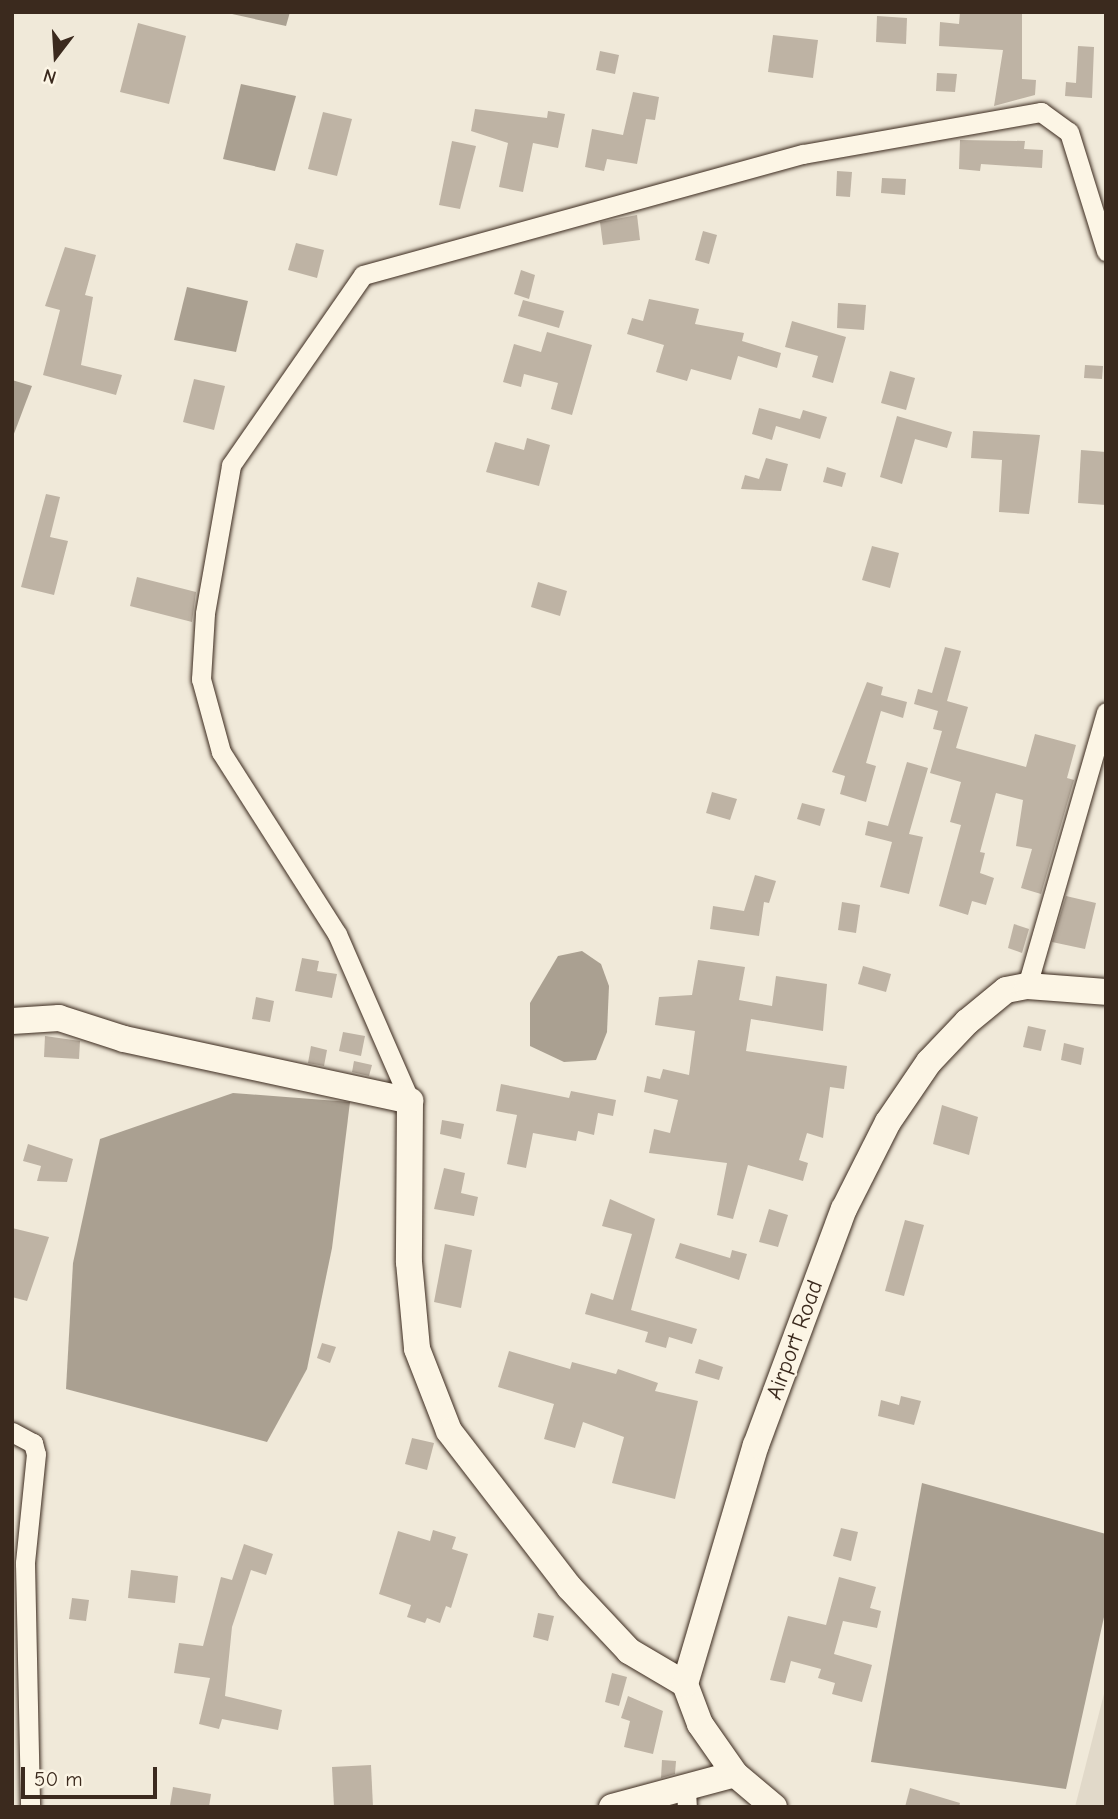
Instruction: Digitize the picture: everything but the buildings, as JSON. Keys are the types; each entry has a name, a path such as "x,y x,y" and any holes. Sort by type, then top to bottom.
{"main road":[{"name":"Airport Road","path":"685,1684 756,1445 844,1209 888,1122 929,1062 1006,990 1027,986 1106,992"},
{"path":"12,1021 59,1018 124,1039 410,1101 409,1262 417,1349 449,1432 569,1587 629,1651 685,1684 700,1724 735,1774 774,1807"},
{"path":"612,1807 686,1798 735,1774"}],"street":[{"path":"410,1101 337,934 221,752 201,679 205,614 230,464 363,275 803,154 1041,112 1069,132 1106,251"},
{"path":"1027,986 1106,712"},
{"path":"12,1432 33,1443 36,1454 25,1563 30,1807"}],"shaded area":[{"path":"223,12 290,12 286,26"},
{"path":"241,84 296,96 275,171 223,159"},
{"path":"187,287 248,301 236,352 174,340"},
{"path":"12,380 32,386 12,439"},
{"path":"582,951 601,964 609,986 607,1032 596,1060 564,1062 530,1046 530,1003 558,956"},
{"path":"233,1093 350,1102 332,1248 307,1369 267,1442 66,1389 73,1263 100,1139"},
{"path":"922,1483 1106,1534 1106,1608 1066,1789 871,1762"},
{"path":"1106,1686 1106,1807 1075,1807"}]}
